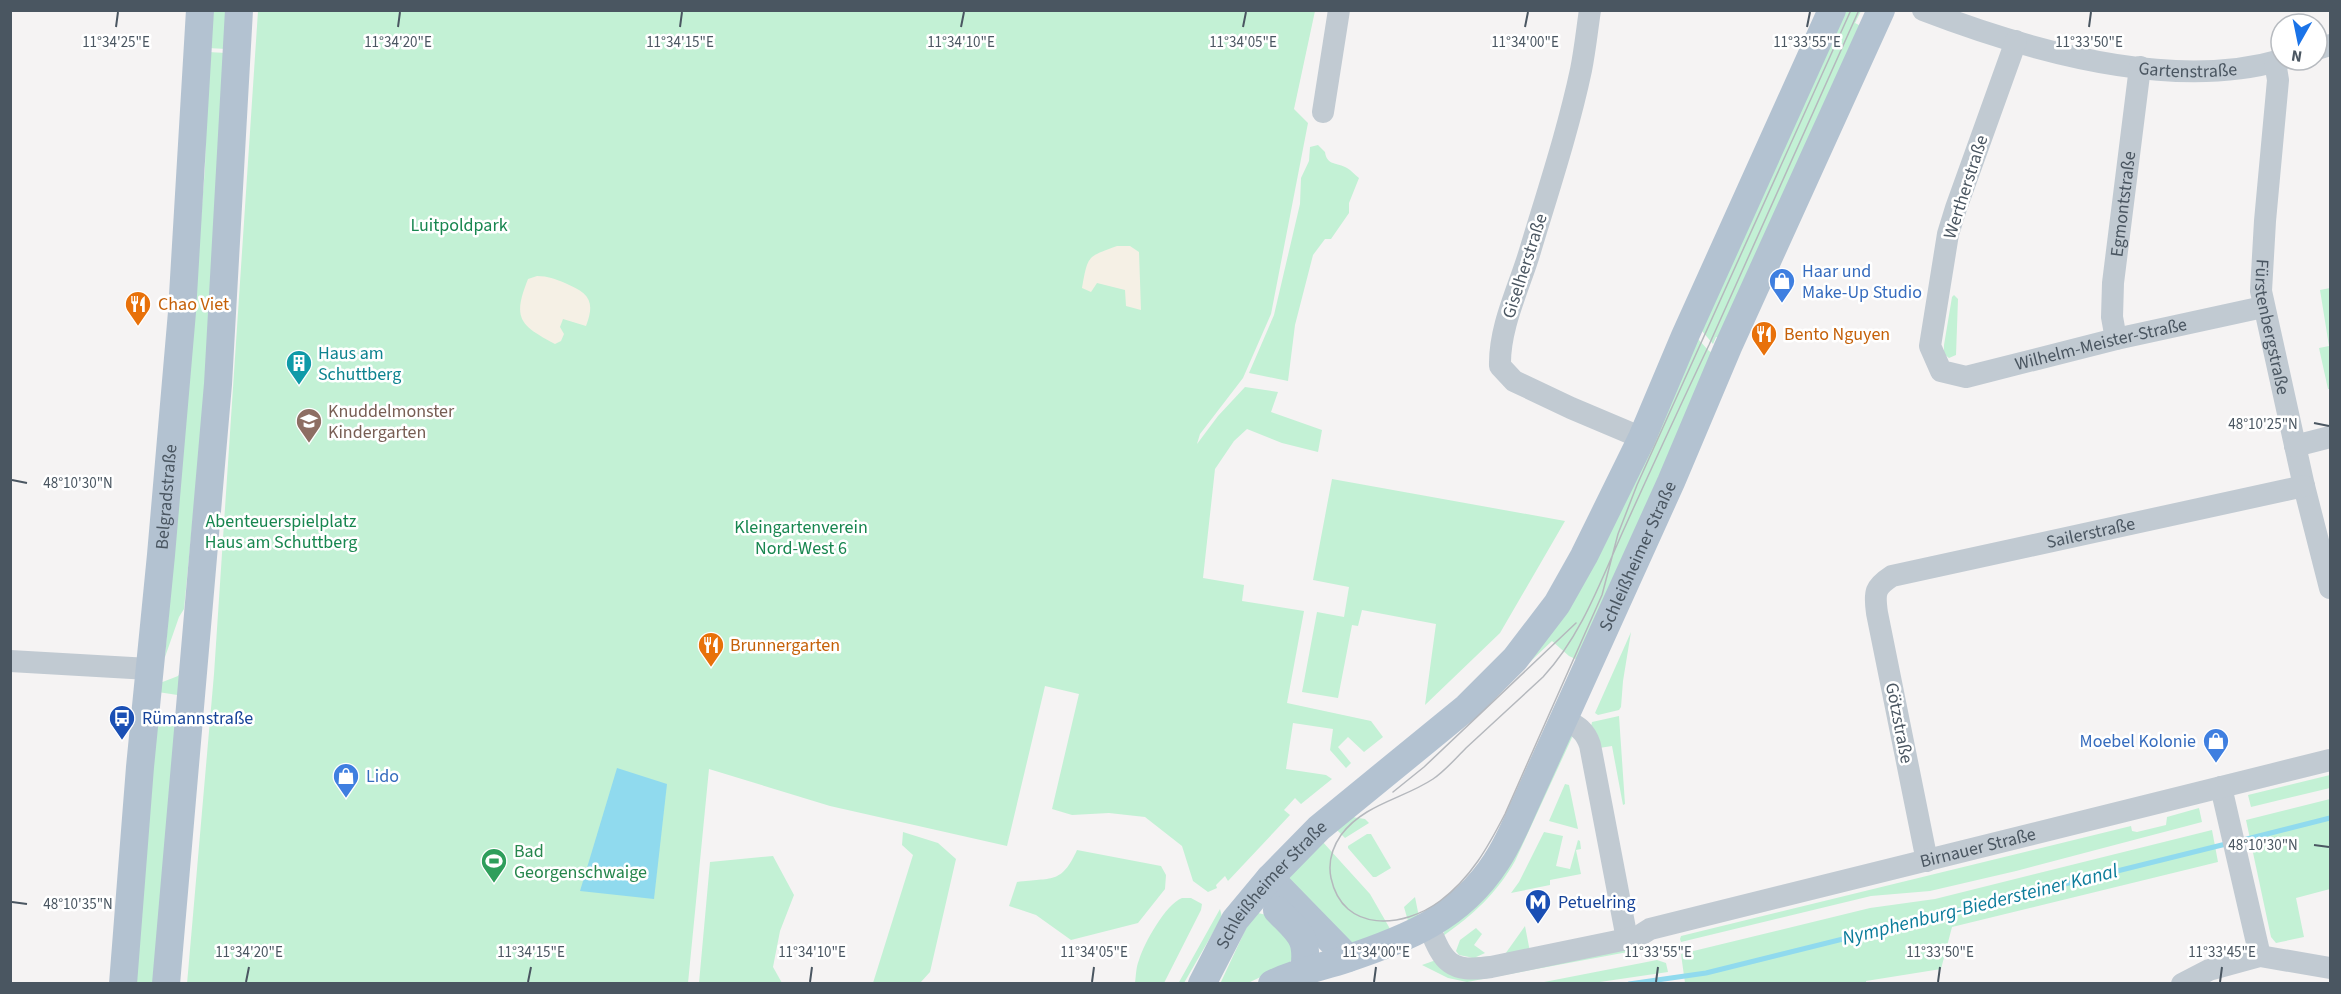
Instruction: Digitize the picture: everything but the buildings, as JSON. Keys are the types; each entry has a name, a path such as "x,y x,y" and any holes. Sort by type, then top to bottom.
{"main road":[{"name":"Belgradstraße","path":"123,984 181,322 200,10"},
{"path":"166,984 218,384 238,10"},
{"name":"Schleißheimer Straße","path":"1202,984 1234,920 1270,878 1319,828 1467,707 1515,659 1563,594 1642,438 1685,336 1832,10"},
{"name":"Schleißheimer Straße","path":"1272,984 1402,939 1428,927 1448,913 1482,882 1496,862 1564,719 1671,482 1732,337 1881,10"},
{"path":"1270,878 1348,958"},
{"path":"1249,902 1274,907 1301,935 1307,950 1304,972"}],"street":[{"path":"1323,112 1339,10"},
{"name":"Giselherstraße","path":"1590,10 1581,70 1558,159 1499,349 1500,366 1514,381 1570,408 1642,438"},
{"name":"Gartenstraße","path":"1923,10 1973,29 2076,57 2140,67 2204,71 2236,69 2269,63"},
{"name":"Wertherstraße","path":"1941,371 1930,346 1948,234 2016,41"},
{"name":"Egmontstraße","path":"2116,339 2112,317 2113,283 2140,67"},
{"name":"Fürstenbergstraße","path":"2278,72 2261,291 2304,486 2331,588"},
{"name":"Wilhelm-Meister-Straße","path":"1941,371 1966,377 2116,339 2263,307"},
{"path":"2295,446 2331,437"},
{"name":"Sailerstraße","path":"1879,585 1892,576 1903,573 2304,486"},
{"name":"Götzstraße","path":"1879,585 1875,598 1877,613 1927,861"},
{"path":"10,662 149,669"},
{"path":"1564,719 1581,728 1587,735 1590,745 1627,939"},
{"name":"Birnauer Straße","path":"1428,927 1438,948 1452,965 1470,970 1627,939 1639,936 1650,929 2331,760"},
{"path":"2221,787 2260,956"},
{"path":"2182,984 2209,970 2260,956 2331,968"}],"green space":[{"path":"210,11 229,11 226,49 208,48"},
{"name":"Luitpoldpark","path":"258,11 1315,11 1294,109 1308,123 1271,314 1243,378 1200,434 1197,444 1218,416 1245,387 1278,392 1271,412 1322,430 1318,452 1282,443 1247,429 1234,441 1215,469 1203,578 1244,585 1242,601 1304,611 1287,703 1371,721 1383,737 1364,752 1348,737 1338,747 1351,763 1346,768 1330,750 1333,729 1293,723 1286,769 1326,775 1332,779 1301,804 1295,798 1284,810 1290,815 1228,881 1225,876 1216,885 1217,888 1208,892 1193,881 1182,846 1145,817 1109,813 1072,815 1052,809 1079,694 1045,686 1007,846 830,806 709,769 688,983 187,984 214,674"},
{"path":"1841,11 1861,11 1855,23 1863,27 1722,339 1716,337 1713,344 1702,331"},
{"path":"208,52 226,53 211,333 184,609 165,657 205,168"},
{"path":"1318,145 1330,162 1347,168 1359,178 1349,203 1349,213 1331,239 1325,239 1313,255 1295,325 1288,381 1249,373 1274,315 1300,204 1301,178 1309,161 1310,147"},
{"path":"2330,288 2330,389 2328,389 2319,348 2329,346 2320,290"},
{"path":"1954,295 1958,299 1956,355 1949,358 1944,354 1944,345"},
{"path":"1698,339 1715,354 1580,661 1569,656 1552,641 1496,694"},
{"path":"1332,479 1565,521 1500,633 1425,705 1436,624 1362,610 1358,626 1352,625 1338,698 1302,692 1317,612 1344,617 1349,587 1313,580"},
{"path":"1631,632 1621,707 1619,710 1598,715 1595,713"},
{"path":"187,663 184,696 158,692 160,683 178,676"},
{"path":"157,712 180,715 157,983 131,984"},
{"path":"1619,716 1625,804 1623,805 1612,746 1599,748 1591,727 1592,722"},
{"path":"1575,731 1508,873 1484,903 1443,936 1446,924 1566,734"},
{"path":"2330,775 2330,788 2251,807 2248,795"},
{"path":"1565,784 1569,785 1578,829 1549,821"},
{"path":"2330,799 2330,889 2296,898 2304,937 2276,943 2271,937 2246,820"},
{"path":"2199,808 2202,822 2016,871 1930,891 1871,896 1681,942 1680,939 1681,936 2131,826 2132,831 2137,832 2166,825 2167,817"},
{"path":"1352,817 1365,819 1369,823 1345,838 1334,827"},
{"path":"2212,830 2218,862 1952,927 1941,969 1866,981 1866,983 1685,983 1681,954 1870,908 1935,899"},
{"path":"903,832 938,843 956,859 930,972 920,983 873,983 913,855 902,845"},
{"path":"1544,832 1563,836 1556,866 1570,869 1578,840 1580,841 1581,849 1576,850 1581,874 1550,880 1550,885 1511,893 1519,882"},
{"path":"1367,834 1371,834 1391,868 1376,877 1373,877 1348,848"},
{"path":"1321,840 1370,894 1393,934 1355,945 1290,889 1288,875"},
{"path":"1077,850 1161,866 1166,875 1165,889 1138,923 1071,940 1036,915 1009,906 1017,882 1047,879 1060,874 1066,869"},
{"path":"773,856 794,895 780,931 773,967 782,983 699,983 710,862"},
{"path":"1415,897 1419,917 1410,928 1404,907"},
{"path":"1182,898 1191,898 1202,904 1201,910 1164,983 1135,983 1138,963 1151,934 1169,908"},
{"path":"1220,909 1222,917 1184,983 1178,984"},
{"path":"1258,913 1271,916 1297,954 1288,964 1248,983 1220,984 1249,922"},
{"path":"1525,926 1530,952 1503,957"},
{"path":"1476,928 1482,934 1474,945 1485,953 1474,958 1459,955 1456,951 1460,940"},
{"path":"1643,946 1644,949 1467,982 1448,978 1422,965 1436,960"},
{"path":"1657,960 1666,963 1668,972 1593,983 1539,983"}],"sand":[{"path":"1117,246 1130,246 1139,252 1141,310 1126,306 1125,290 1097,283 1091,292 1082,288 1088,263 1094,255"},
{"path":"537,276 551,278 579,290 588,298 590,304 586,326 563,319 560,327 564,334 561,341 555,344 527,326 520,312 528,279"}],"water":[{"path":"617,768 667,784 654,899 580,891"}],"waterway":[{"name":"Nymphenburg-Biedersteiner Kanal","path":"2239,841 2330,818"},
{"name":"Nymphenburg-Biedersteiner Kanal","path":"1629,984 1706,973 2230,843"}],"tram line":[{"path":"1851,10 1637,485 1618,534 1602,595 1499,826 1470,872 1440,901 1409,917 1376,921 1361,917 1348,909 1338,896 1331,878 1330,861 1338,840 1361,816 1421,786 1442,772 1543,677 1569,643 1599,587 1607,568 1616,548 1624,529 1859,10"},
{"path":"1393,792 1424,767 1576,623"}],"place":[{"name":"Haar und Make-Up Studio","path":"1782,304"},
{"name":"Chao Viet","path":"138,327"},
{"name":"Bento Nguyen","path":"1764,357"},
{"name":"Haus am Schuttberg","path":"299,386"},
{"name":"Knuddelmonster Kindergarten","path":"309,444"},
{"name":"Brunnergarten","path":"711,668"},
{"name":"Rümannstraße","path":"122,741"},
{"name":"Moebel Kolonie","path":"2216,764"},
{"name":"Lido","path":"346,799"},
{"name":"Bad Georgenschwaige","path":"494,884"},
{"name":"Petuelring","path":"1538,925"}],"park label":[{"name":"Abenteuerspielplatz Haus am Schuttberg","path":"281,531"},
{"name":"Kleingartenverein Nord-West 6","path":"801,537"}]}
